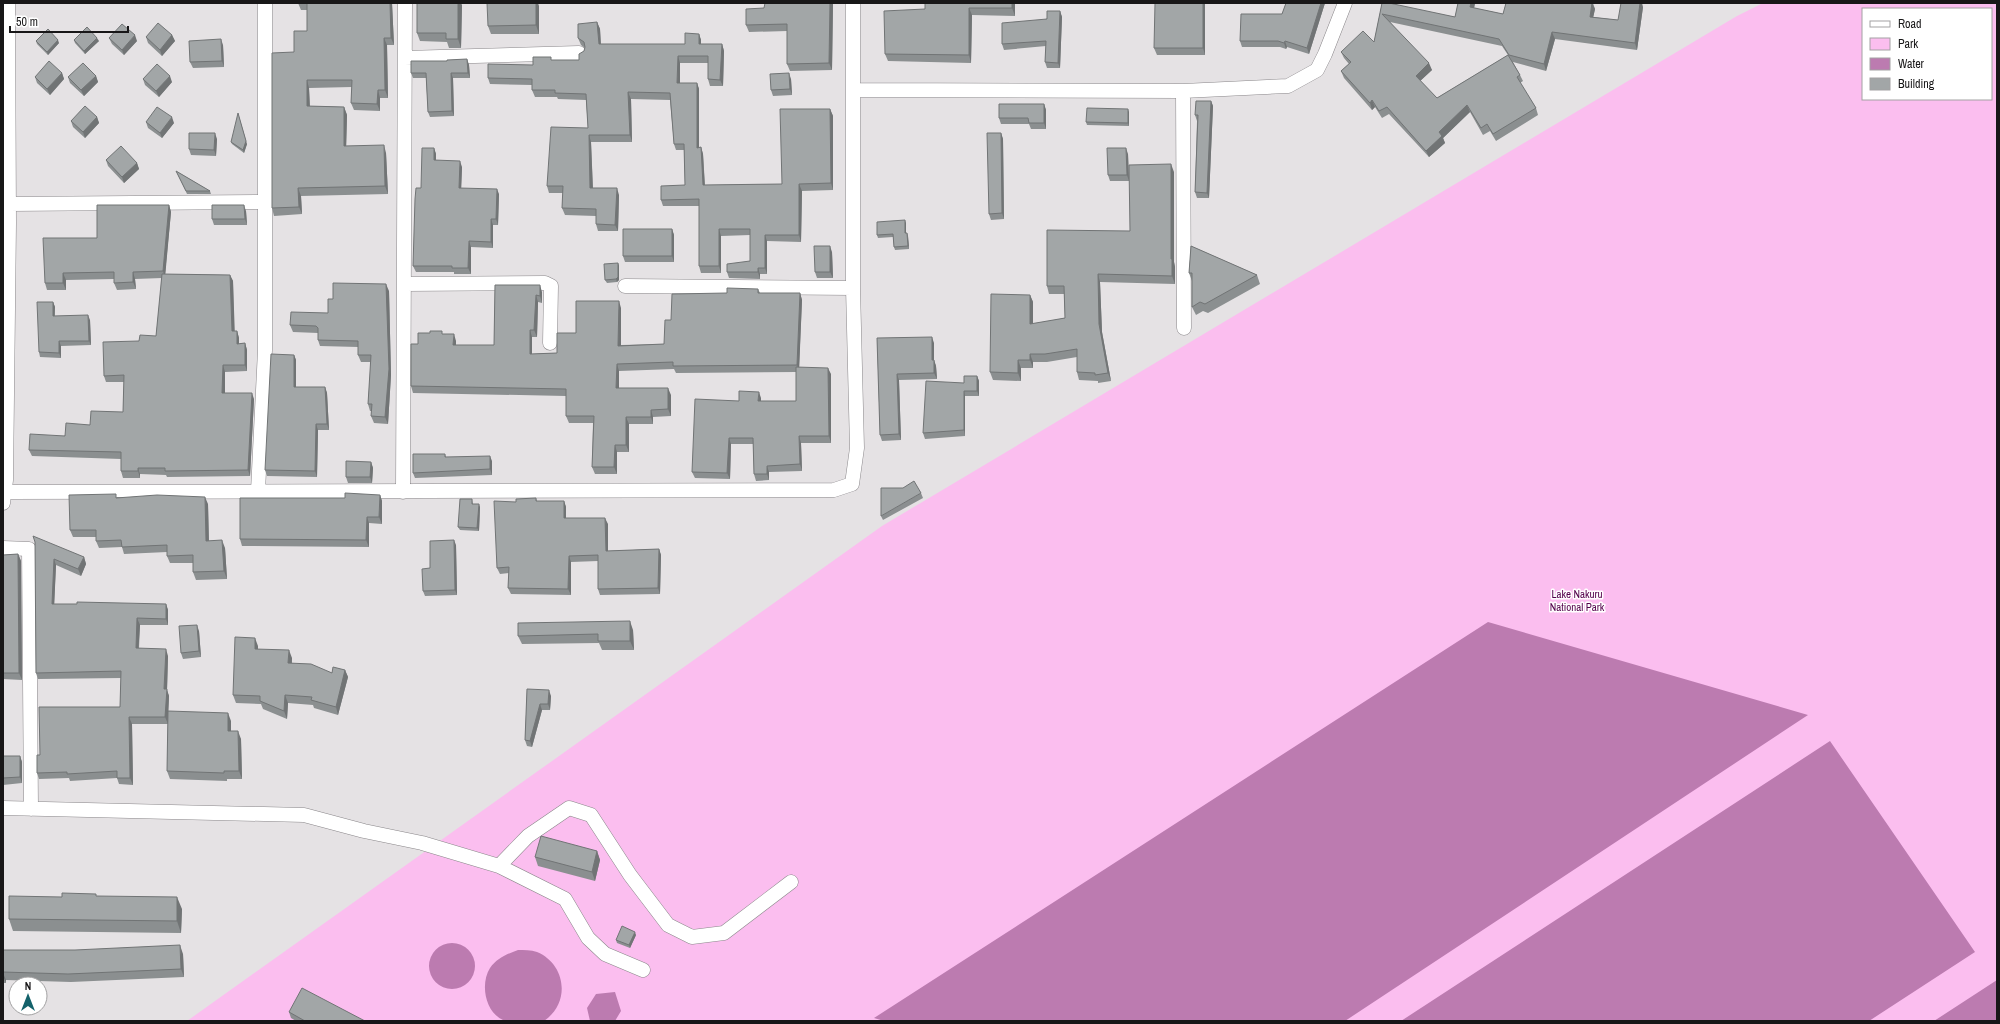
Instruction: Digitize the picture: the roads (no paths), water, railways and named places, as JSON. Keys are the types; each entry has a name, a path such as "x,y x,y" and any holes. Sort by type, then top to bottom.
{"street":[{"path":"8,3 9,204 6,223 4,497 258,491 403,492 834,490 852,484 857,448 853,288 853,3"},
{"path":"258,491 265,350 265,3"},
{"path":"403,492 404,3"},
{"path":"853,90 1184,91 1288,86 1317,70 1326,54 1345,3"},
{"path":"404,58 579,53"},
{"path":"1184,91 1184,328"},
{"path":"9,204 265,202"},
{"path":"404,284 546,283 551,286 550,343"},
{"path":"625,286 853,288"},
{"path":"3,548 29,549 31,809"},
{"path":"3,808 304,815 364,831 422,843 499,866 565,899 588,938 605,954 644,970"},
{"path":"499,866 528,836 569,808 591,815 630,875 668,926 692,938 724,932 791,882"}],"water":[{"path":"1488,622 1808,715 1345,1021 884,1021 874,1018"},
{"path":"1830,741 1975,952 1869,1021 1401,1021"},
{"path":"452,943 465,947 471,953 475,966 471,979 465,985 452,989 439,985 433,979 429,966 433,953 439,947"},
{"path":"518,950 537,952 547,958 554,965 559,974 562,984 558,1004 553,1013 544,1021 517,1022 503,1020 492,1011 488,1004 485,982 490,968 499,959"},
{"path":"1997,980 1997,1021 1934,1021"},
{"path":"615,992 621,1011 615,1021 590,1021 587,1008 596,994"}],"park label":[{"name":"Lake Nakuru National Park","path":"1577,600"}]}
